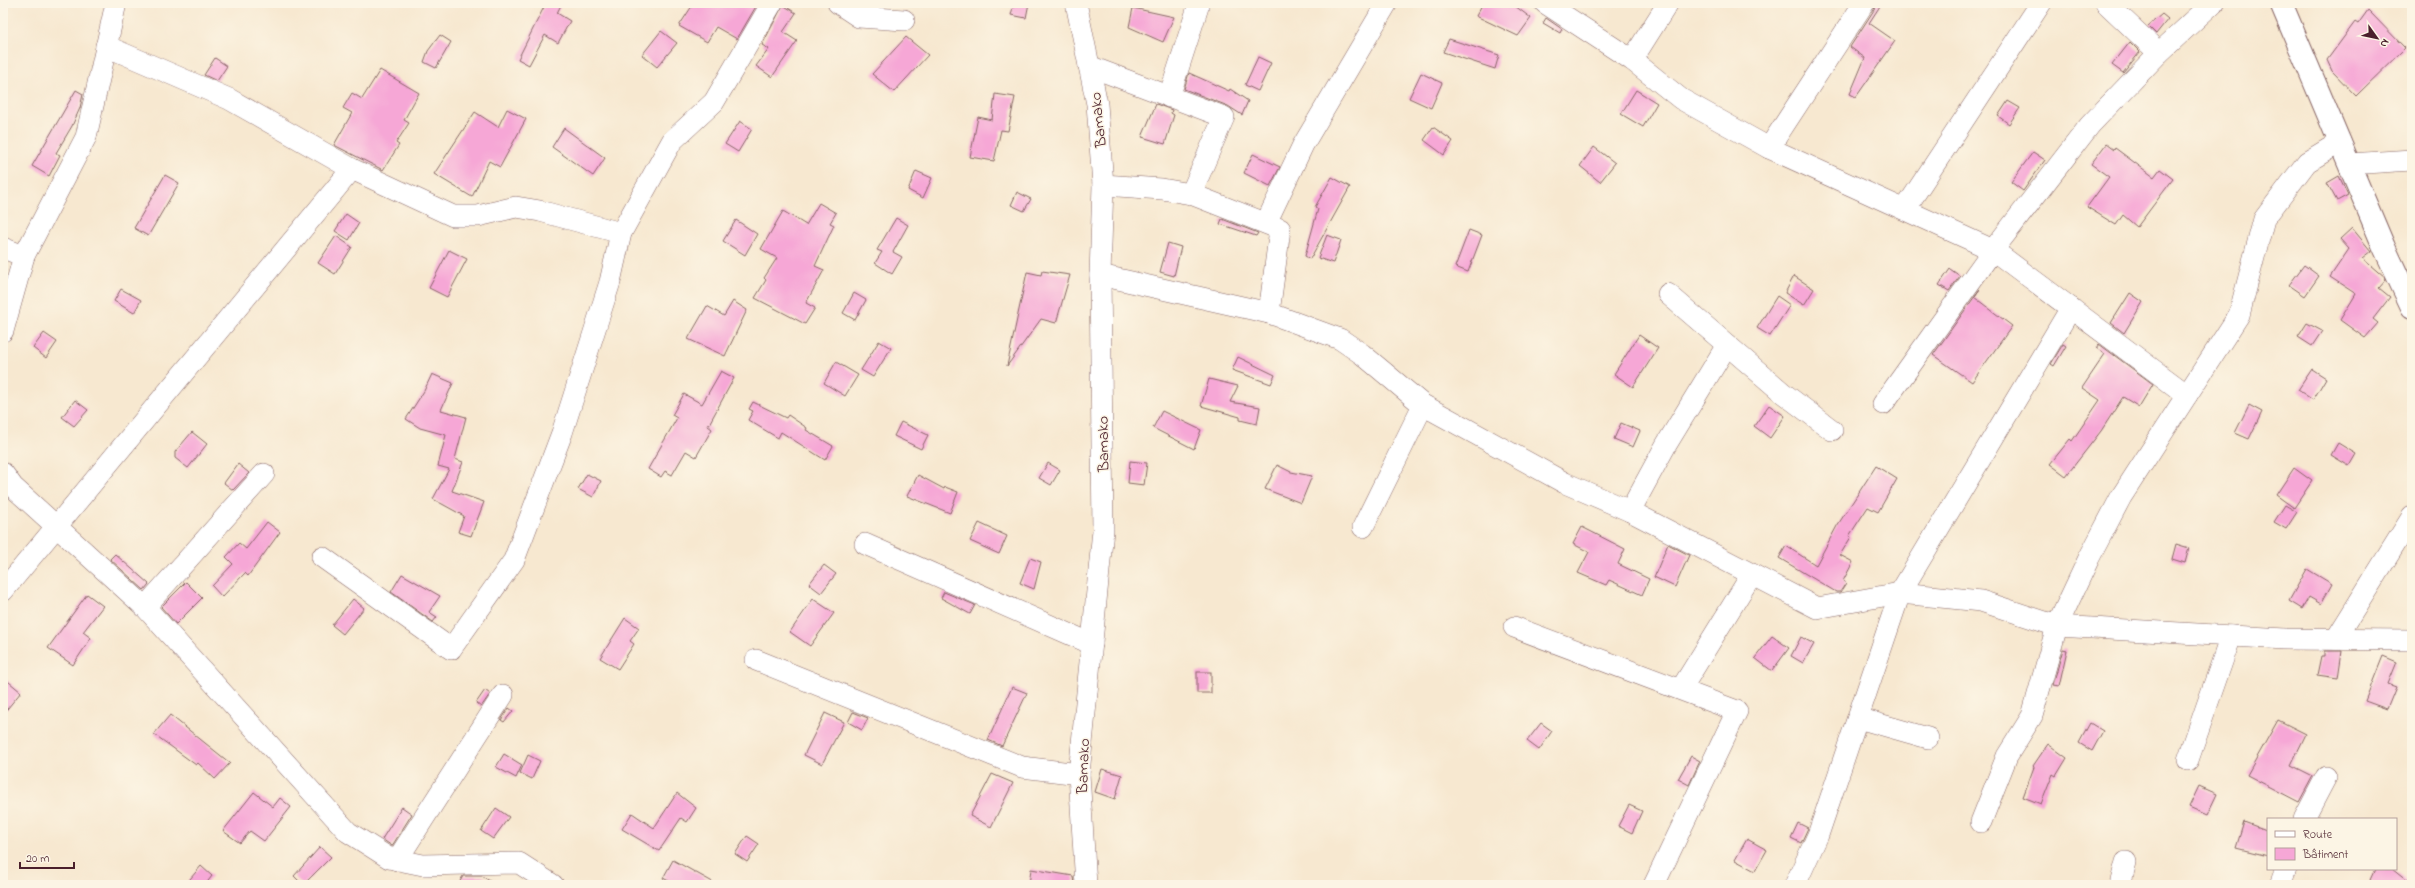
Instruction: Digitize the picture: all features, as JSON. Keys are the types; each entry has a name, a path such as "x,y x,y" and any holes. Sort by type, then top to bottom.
{"street":[{"path":"3,331 24,256 86,137 116,3"},
{"path":"322,557 451,648 514,560 562,433 610,282 621,233 672,141 714,102 772,3"},
{"path":"838,3 859,17 904,20"},
{"name":"Bamako","path":"1076,3 1097,104 1103,185 1100,275 1103,530 1078,774 1086,885"},
{"path":"1266,223 1303,145 1387,3"},
{"path":"1632,60 1668,3"},
{"path":"1769,148 1864,3"},
{"path":"1905,209 2042,3"},
{"path":"2106,3 2159,53"},
{"path":"1883,404 1993,250 2090,125 2159,53 2213,3"},
{"path":"2281,3 2301,54 2384,247 2412,307"},
{"path":"1553,5 1632,60 1681,99 1769,148 1993,250 2186,395"},
{"path":"1169,97 1198,7"},
{"path":"106,46 229,99 352,169 454,216 478,216 516,207 540,210 621,233"},
{"path":"1089,66 1224,117 1191,194"},
{"path":"1981,822 2007,756 2032,716 2057,626 2089,558 2121,497 2239,315 2264,220 2307,162 2340,142"},
{"path":"2349,164 2412,160"},
{"path":"3,592 352,169"},
{"path":"1103,185 1162,189 1191,194 1280,229 1269,313"},
{"path":"3,248 24,256"},
{"path":"1100,275 1269,313 1340,339 1362,354 1423,405 1564,483 1630,511 1817,608 1900,593 1981,601 2057,626 2231,636 2412,640"},
{"path":"1668,294 1783,393 1832,430"},
{"path":"1795,885 1818,836 1900,593 2071,308"},
{"path":"1630,511 1666,445 1727,345"},
{"path":"1363,527 1423,405"},
{"path":"3,473 13,487 145,607 348,832 389,858 423,865 519,863 553,885"},
{"path":"145,607 264,474"},
{"path":"2336,639 2412,518"},
{"path":"865,544 1092,644"},
{"path":"1681,689 1752,574"},
{"path":"1514,627 1736,710 1654,885"},
{"path":"2188,760 2231,636"},
{"path":"756,660 1022,767 1078,774"},
{"path":"397,860 503,695"},
{"path":"1858,718 1928,738"},
{"path":"2305,818 2326,777"},
{"path":"2120,885 2126,862"},
{"path":"2280,885 2286,870"}],"building":[{"path":"546,3 562,3 557,13 570,21 558,43 545,35 529,65 518,59"},
{"path":"694,3 758,3 737,39 716,27 707,42 679,26"},
{"path":"1014,3 1029,3 1026,18 1011,15"},
{"path":"1483,3 1511,3 1531,18 1518,36 1476,16"},
{"path":"1876,3 1882,3 1869,23 1895,41 1856,97 1850,94 1865,58 1850,47 1874,10"},
{"path":"783,5 796,13 783,32 797,41 772,77 756,66 769,49 762,45"},
{"path":"1133,8 1174,17 1163,42 1129,27"},
{"path":"2368,10 2405,48 2356,96 2332,71 2327,60 2355,22 2358,24"},
{"path":"2162,14 2168,19 2156,34 2148,26"},
{"path":"1546,18 1562,29 1560,33 1543,23"},
{"path":"661,31 677,43 657,67 642,55"},
{"path":"440,35 451,42 436,68 424,62 428,51"},
{"path":"906,37 928,55 894,92 872,74"},
{"path":"1449,39 1499,55 1495,69 1443,52"},
{"path":"2130,42 2140,52 2123,73 2112,65"},
{"path":"1258,57 1271,63 1258,91 1245,85"},
{"path":"215,58 227,66 217,81 204,75"},
{"path":"380,70 419,93 404,120 409,123 396,143 399,145 383,170 334,145 352,113 343,108 352,93 362,99"},
{"path":"1189,73 1229,91 1230,89 1248,101 1242,115 1228,106 1184,89"},
{"path":"1421,73 1442,83 1431,108 1409,98"},
{"path":"76,90 83,94 80,108 72,126 56,153 60,155 49,176 32,166"},
{"path":"1636,90 1657,103 1643,127 1621,114"},
{"path":"995,94 1015,97 1008,131 1001,130 994,161 970,157 978,117 992,120"},
{"path":"2008,101 2020,108 2009,124 1998,116"},
{"path":"1156,104 1172,110 1171,113 1174,115 1165,144 1142,137"},
{"path":"507,109 526,119 500,167 489,161 472,197 434,174 475,112 498,127"},
{"path":"740,121 752,129 738,152 725,144"},
{"path":"1433,127 1453,141 1444,155 1424,140"},
{"path":"564,128 605,158 593,176 552,147"},
{"path":"2106,144 2114,150 2115,148 2154,177 2160,169 2173,179 2137,227 2123,215 2116,225 2087,207 2109,177 2091,164"},
{"path":"1594,147 1615,163 1600,182 1580,166"},
{"path":"2033,152 2045,160 2023,191 2011,182"},
{"path":"1253,154 1280,167 1270,186 1244,173"},
{"path":"916,171 932,178 923,198 908,190"},
{"path":"165,175 179,183 148,236 134,228"},
{"path":"2339,176 2348,195 2337,201 2327,183"},
{"path":"1332,177 1350,187 1310,259 1305,256 1318,209 1315,207"},
{"path":"1017,192 1031,199 1024,211 1011,205"},
{"path":"819,203 836,213 830,223 834,225 815,266 824,270 806,303 815,308 805,324 755,298 766,280 764,278 777,258 761,249 783,211 806,225"},
{"path":"346,214 359,223 349,240 335,231"},
{"path":"896,218 908,225 893,252 902,257 892,274 875,263 882,252 877,250"},
{"path":"1222,219 1258,233 1256,236 1220,224"},
{"path":"736,220 757,234 745,255 723,241"},
{"path":"2352,228 2371,251 2362,258 2385,278 2386,280 2379,288 2390,297 2373,319 2378,323 2365,338 2340,320 2356,294 2330,277 2349,249 2340,239"},
{"path":"1469,230 1482,235 1468,272 1455,267"},
{"path":"1327,235 1341,240 1333,263 1318,258"},
{"path":"336,236 352,247 335,274 318,263"},
{"path":"1168,243 1181,247 1174,276 1160,272"},
{"path":"449,250 467,259 447,297 429,288"},
{"path":"2304,265 2319,276 2305,296 2289,285"},
{"path":"1950,269 1960,276 1949,291 1939,285"},
{"path":"1042,271 1070,275 1056,323 1041,319 1007,366 1027,272 1041,275"},
{"path":"1794,276 1814,289 1804,305 1785,293"},
{"path":"121,289 141,300 134,313 114,301"},
{"path":"854,293 866,300 855,320 843,313"},
{"path":"2130,293 2143,302 2124,333 2111,323"},
{"path":"1777,296 1790,305 1770,336 1757,328"},
{"path":"1974,297 2012,326 1972,382 1933,355"},
{"path":"733,301 747,310 725,356 688,339 707,306 724,316"},
{"path":"2307,323 2322,331 2312,346 2298,337"},
{"path":"44,333 57,342 46,358 33,348"},
{"path":"1639,335 1658,348 1633,387 1614,374"},
{"path":"879,341 891,348 873,377 861,370"},
{"path":"2063,344 2066,346 2054,366 2051,364"},
{"path":"2099,344 2153,384 2139,407 2123,397 2101,431 2066,476 2050,464 2070,439 2072,441 2100,400 2082,388 2105,354 2096,348"},
{"path":"1238,357 1275,375 1271,384 1232,370"},
{"path":"836,362 858,375 845,396 824,383"},
{"path":"2312,369 2326,378 2313,400 2298,390"},
{"path":"721,371 734,378 708,426 712,429 696,457 686,451 672,475 665,471 661,477 648,469 677,418 672,415 684,394 702,404"},
{"path":"432,374 453,383 441,410 466,417 455,459 463,462 452,491 484,502 471,536 458,532 464,516 433,499 449,469 438,466 446,435 420,428 406,419 424,391"},
{"path":"1209,379 1238,386 1230,402 1260,407 1257,424 1240,420 1240,417 1201,406"},
{"path":"75,400 88,410 74,426 62,417"},
{"path":"753,402 786,418 788,415 807,428 806,430 833,446 825,460 781,432 778,438 748,420 753,411 749,409"},
{"path":"1769,405 1785,416 1770,438 1754,426"},
{"path":"2249,405 2262,412 2249,439 2235,433"},
{"path":"1162,411 1201,430 1194,449 1153,428"},
{"path":"901,422 928,435 921,449 894,436"},
{"path":"1621,423 1640,431 1633,447 1614,439"},
{"path":"192,432 207,444 188,468 175,458 175,452"},
{"path":"2338,443 2356,454 2349,466 2331,455"},
{"path":"1130,461 1147,463 1144,485 1128,483"},
{"path":"1048,463 1060,470 1051,485 1039,478"},
{"path":"238,464 249,473 233,490 224,483"},
{"path":"1277,465 1291,472 1312,476 1301,503 1265,489"},
{"path":"1876,466 1897,479 1878,512 1868,507 1849,536 1851,537 1840,555 1853,562 1843,581 1846,583 1840,592 1836,592 1779,558 1786,546 1816,565 1837,526"},
{"path":"2294,468 2312,481 2294,508 2276,495"},
{"path":"587,474 601,481 593,497 578,489"},
{"path":"918,475 944,489 945,487 958,492 950,513 907,496"},
{"path":"2285,505 2297,512 2286,529 2274,522"},
{"path":"267,522 280,532 248,576 245,573 222,597 212,586 233,564 226,557 239,543 246,549"},
{"path":"979,523 1007,536 999,554 970,541"},
{"path":"1582,527 1625,549 1618,564 1649,579 1642,595 1609,580 1606,585 1578,573 1589,552 1573,544"},
{"path":"1668,544 1689,555 1675,587 1654,577"},
{"path":"2176,544 2189,548 2185,563 2172,559"},
{"path":"115,554 149,584 144,590 110,559"},
{"path":"1030,558 1041,562 1034,589 1020,583"},
{"path":"824,565 836,574 821,593 809,584"},
{"path":"2307,569 2332,584 2321,604 2309,597 2302,609 2289,601"},
{"path":"402,574 440,596 429,612 437,617 433,622 391,592"},
{"path":"186,582 202,598 176,624 161,607"},
{"path":"944,592 975,605 970,614 941,598"},
{"path":"87,594 103,606 83,632 91,638 73,665 48,648"},
{"path":"353,599 364,608 343,634 332,625"},
{"path":"813,599 834,613 810,646 790,632"},
{"path":"625,618 639,628 630,641 634,644 618,669 600,658"},
{"path":"1772,636 1789,648 1772,671 1755,658"},
{"path":"1801,637 1814,644 1803,663 1791,656"},
{"path":"2063,649 2067,650 2059,686 2053,685"},
{"path":"2324,651 2342,651 2338,678 2317,675 2321,656 2324,656"},
{"path":"2383,656 2397,662 2388,684 2396,687 2387,709 2365,701"},
{"path":"1197,672 1211,672 1211,693 1197,693"},
{"path":"3,677 21,692 3,714"},
{"path":"1012,687 1027,693 1002,746 988,740"},
{"path":"485,690 490,694 481,707 476,703"},
{"path":"509,708 513,711 504,722 501,720"},
{"path":"853,712 868,718 862,730 848,722"},
{"path":"825,713 844,722 822,764 804,755"},
{"path":"170,715 230,763 215,779 198,763 196,765 154,734"},
{"path":"2278,720 2306,734 2291,765 2313,776 2299,802 2247,775"},
{"path":"1541,723 1552,731 1539,750 1527,741"},
{"path":"2090,723 2103,731 2092,751 2079,743"},
{"path":"2048,744 2067,758 2056,776 2053,774 2041,804 2023,797 2034,767 2033,766"},
{"path":"504,754 522,765 516,778 496,767"},
{"path":"528,755 540,761 532,779 520,773"},
{"path":"1691,756 1700,761 1689,785 1678,779"},
{"path":"1102,769 1122,775 1115,799 1095,792"},
{"path":"992,774 1013,783 991,827 970,816"},
{"path":"2199,786 2217,794 2207,815 2189,807"},
{"path":"254,792 273,807 280,798 291,807 264,841 250,831 240,843 223,831"},
{"path":"677,793 696,808 687,822 681,818 659,851 622,829 632,813 654,828"},
{"path":"1629,805 1642,811 1632,833 1618,826"},
{"path":"402,807 412,814 392,846 382,839"},
{"path":"496,808 509,817 493,839 481,831"},
{"path":"2244,822 2267,831 2267,856 2236,848"},
{"path":"1798,823 1808,828 1801,843 1791,838"},
{"path":"747,836 759,844 747,862 735,854"},
{"path":"1747,839 1767,850 1755,871 1735,860"},
{"path":"320,847 331,857 303,885 294,876"},
{"path":"673,860 718,885 676,885 663,878"},
{"path":"201,866 212,876 205,885 185,885"},
{"path":"1031,869 1073,876 1074,885 1029,885"},
{"path":"2375,870 2393,870 2412,885 2376,885 2370,880"},
{"path":"463,876 482,876 496,885 458,885"}]}
